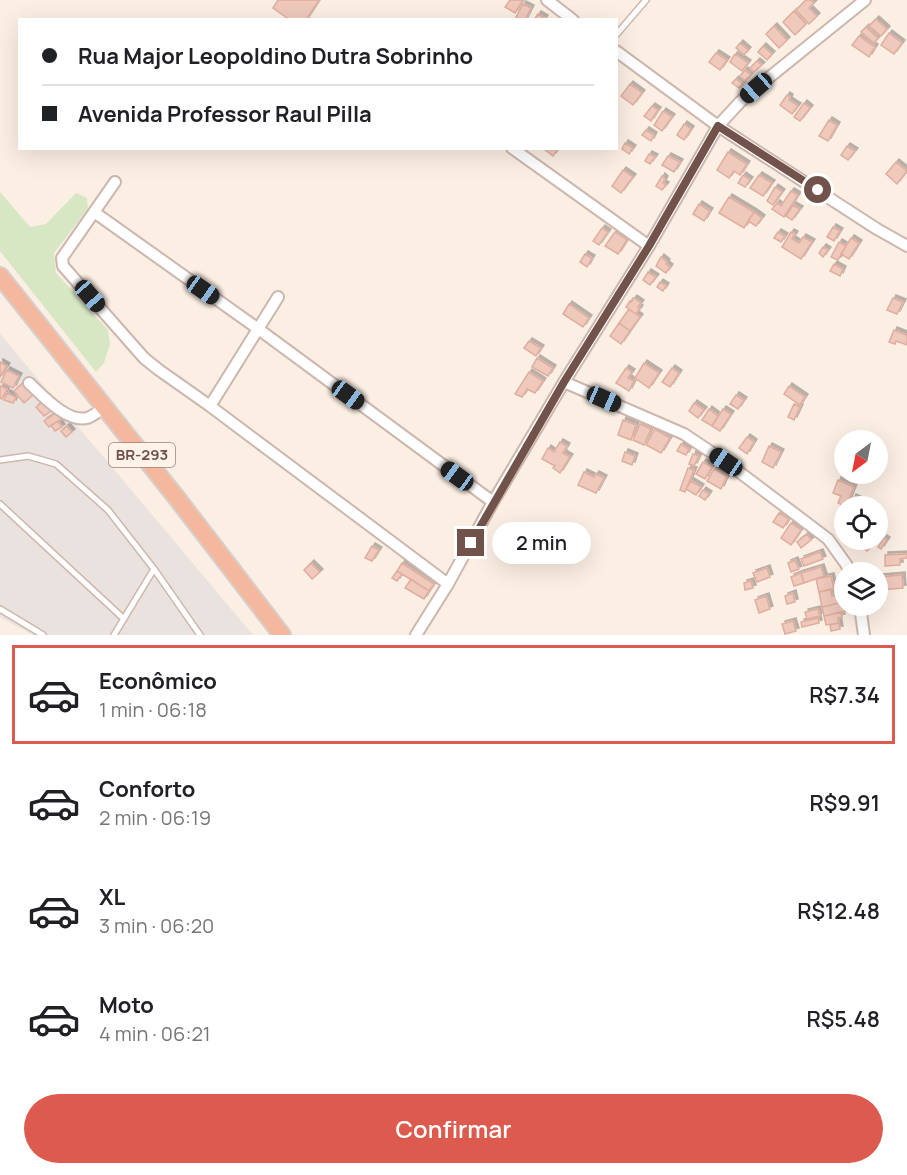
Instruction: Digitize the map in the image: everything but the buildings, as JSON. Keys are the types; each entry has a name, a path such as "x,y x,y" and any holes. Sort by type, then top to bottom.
{"highway":[{"name":"BR-293","path":"0,276 176,497 282,635"}],"street":[{"path":"547,0 570,18"},
{"path":"416,635 448,584 493,502 564,382 649,246 718,126 756,88 862,1"},
{"path":"618,52 718,126 907,246"},
{"path":"515,150 649,246"},
{"path":"115,182 62,258 63,266 144,358 448,584"},
{"path":"94,212 257,328 493,502"},
{"path":"210,406 278,297"},
{"path":"564,382 684,434 718,456 828,539 845,562"},
{"path":"29,383 56,408 80,419 88,418 104,408"},
{"path":"861,616 864,635"}],"lane":[{"path":"618,33 646,0"},
{"path":"0,460 28,456 56,464 108,510 154,569 200,635"},
{"path":"0,504 124,619"},
{"path":"114,635 154,569"},
{"path":"0,609 43,635"}],"shaded area":[{"path":"0,334 253,635 33,635 0,617"}],"green space":[{"path":"0,192 30,227 46,224 76,193 87,198 88,209 54,253 56,273 108,330 110,344 104,363 96,372 0,251"}],"route":[{"path":"471,543 564,382 649,246 718,126 818,190"}]}
